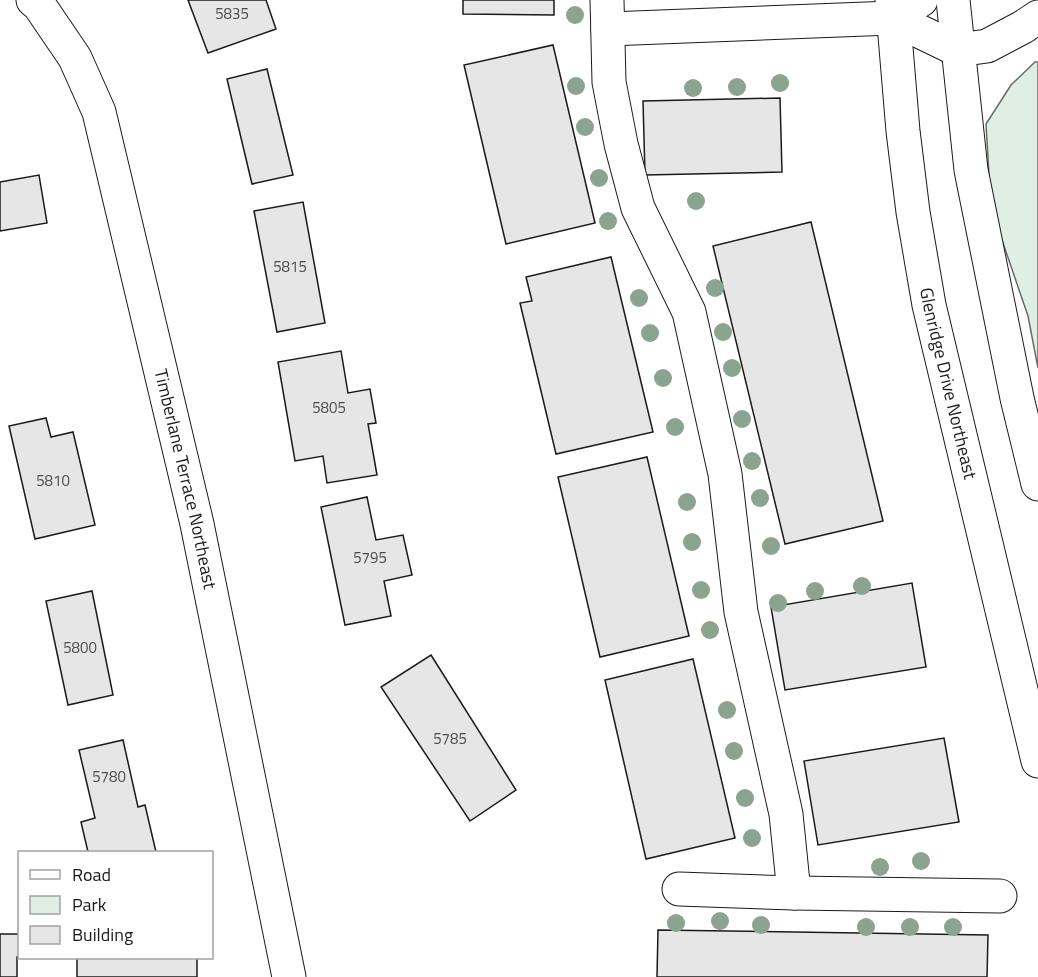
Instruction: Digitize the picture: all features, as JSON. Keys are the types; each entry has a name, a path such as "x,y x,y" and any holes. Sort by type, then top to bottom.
{"main road":[{"name":"Timberlane Terrace Northeast","path":"33,0 39,5 75,58 99,112 197,524 289,977"},
{"path":"794,892 786,813 741,612 725,474 688,312 638,208 621,144 609,82 608,15 892,9 921,0"},
{"path":"953,0 971,171 1017,398 1038,484"},
{"path":"892,9 958,50 987,46 1038,17"},
{"name":"Glenridge Drive Northeast","path":"892,9 913,212 929,305 1038,761"},
{"path":"679,889 1000,896"}],"green space":[{"path":"1035,62 1038,62 1038,368 1028,316 991,208 986,124 1011,85"}],"building":[{"path":"188,0 266,0 276,29 208,53"},
{"path":"463,0 554,0 554,15 463,14"},
{"path":"553,45 595,223 506,244 464,65"},
{"path":"267,69 293,175 252,184 227,79"},
{"path":"780,98 782,172 645,175 643,101"},
{"path":"39,175 47,223 0,231 0,182"},
{"path":"303,202 325,323 277,332 254,211"},
{"path":"811,222 883,521 785,544 713,246"},
{"path":"611,257 653,432 556,454 520,303 532,301 526,277"},
{"path":"341,351 348,393 370,389 376,423 368,424 377,475 327,483 323,456 295,461 278,362"},
{"path":"46,418 51,437 73,432 95,525 35,539 9,426"},
{"path":"647,457 689,636 600,657 558,477"},
{"path":"367,497 376,540 403,535 412,575 384,581 391,616 345,625 321,507"},
{"path":"912,583 926,667 785,690 771,607"},
{"path":"92,591 113,695 68,705 46,601"},
{"path":"431,655 516,790 470,821 381,687"},
{"path":"693,659 735,838 646,859 605,680"},
{"path":"944,738 959,822 818,845 804,761"},
{"path":"123,740 138,807 145,805 156,851 88,851 81,822 95,818 79,750"},
{"path":"658,930 988,935 987,977 657,977"},
{"path":"0,934 18,934 17,977 0,977"},
{"path":"77,959 197,959 197,977 77,977"}]}
